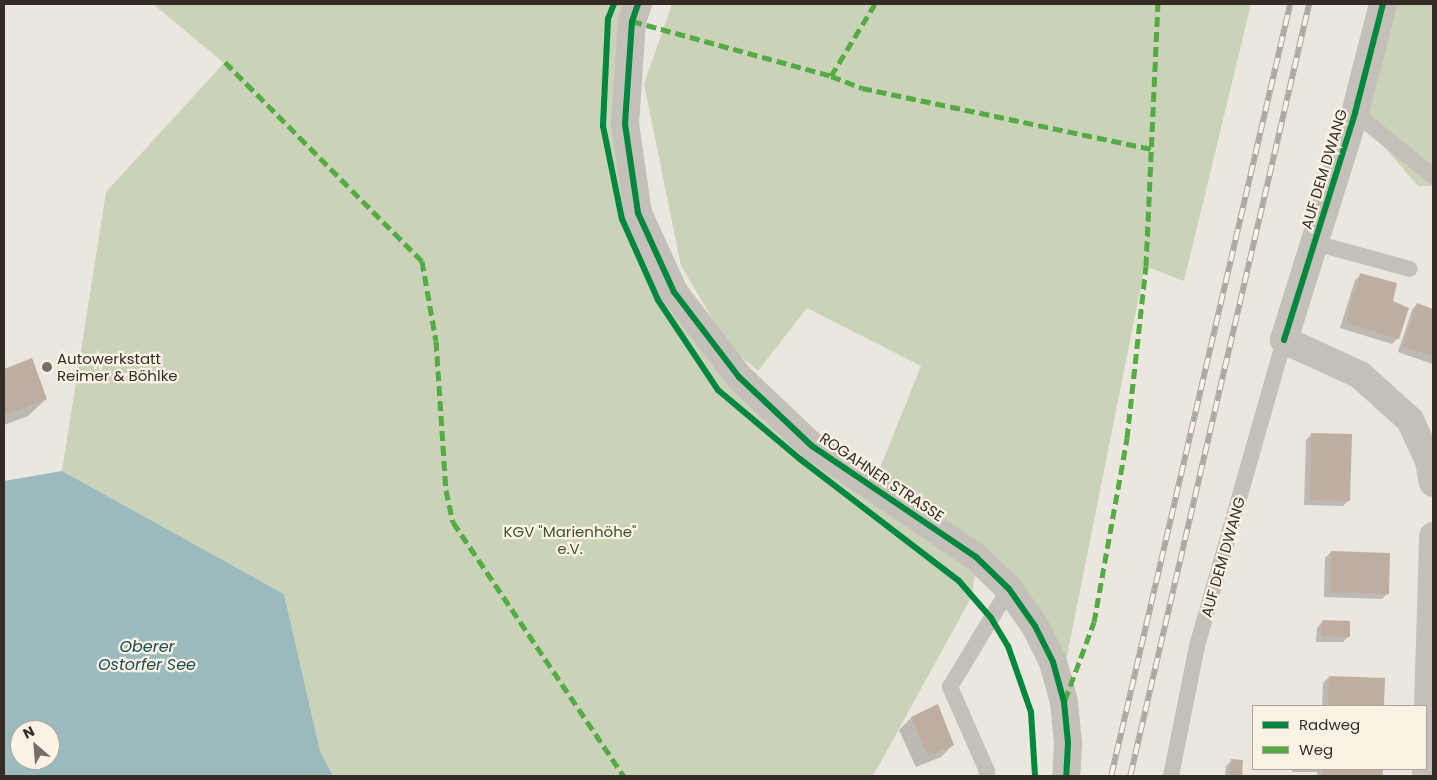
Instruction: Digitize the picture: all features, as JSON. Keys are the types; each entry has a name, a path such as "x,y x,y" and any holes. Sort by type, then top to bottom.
{"street":[{"name":"ROGAHNER STRASSE","path":"638,4 632,21 625,124 638,213 674,292 739,377 812,446 976,557 1009,589 1035,626 1053,662 1064,702 1068,742 1066,776"},
{"name":"AUF DEM DWANG","path":"1284,340 1355,113 1383,4"},
{"path":"1284,340 1360,375 1410,420 1429,460 1433,483"},
{"path":"1427,742 1433,536"}],"lane":[{"path":"1355,113 1433,176"},
{"path":"1315,243 1410,269"},
{"name":"AUF DEM DWANG","path":"1171,776 1197,646 1284,340"},
{"path":"986,776 986,771 950,687 1009,589"}],"green space":[{"name":"KGV \"Marienhöhe\" e.V.","path":"153,4 638,4 638,213 739,377 872,488 921,366 807,308 758,371 728,345 681,266 644,84 672,4 1251,4 1184,281 1145,266 1062,681 977,557 972,596 873,776 333,776 320,751 284,594 62,471 106,192 224,63"},
{"path":"1376,4 1433,4 1433,186 1418,186 1355,113"}],"water":[{"name":"Oberer Ostorfer See","path":"62,471 284,594 320,751 333,776 4,776 4,481"}],"building":[{"path":"1360,273 1397,283 1393,301 1409,308 1399,339 1346,322"},
{"path":"1417,303 1433,309 1433,356 1403,346"},
{"path":"32,358 47,399 4,415 4,369"},
{"path":"1311,433 1352,434 1350,501 1310,500"},
{"path":"1331,551 1390,553 1389,594 1330,592"},
{"path":"1322,620 1350,621 1350,637 1321,636"},
{"path":"1329,676 1385,678 1384,705 1328,705"},
{"path":"938,704 954,745 928,756 911,717"},
{"path":"1231,759 1243,760 1242,776 1230,776"},
{"path":"1323,770 1383,770 1383,776 1323,776"}],"railway":[{"path":"1111,776 1290,4"},
{"path":"1130,776 1309,4"}],"marked path":[{"path":"831,76 875,4"},
{"path":"1065,700 1094,622 1127,438 1146,266 1158,4"},
{"path":"632,21 831,76 862,88 1152,149"},
{"path":"225,62 422,261 436,341 446,490 453,522 624,776"}],"cycle path":[{"path":"614,4 608,19 603,126 622,219 658,300 718,390 800,459 959,581 991,618 1008,646 1031,712 1035,776"},
{"path":"638,4 632,21 625,124 638,213 674,292 739,377 812,446 976,557 1009,589 1035,626 1053,662 1064,702 1068,743 1066,776"},
{"path":"1284,340 1355,113 1383,4"}],"place":[{"name":"Autowerkstatt Reimer & Böhlke","path":"47,367"}]}
